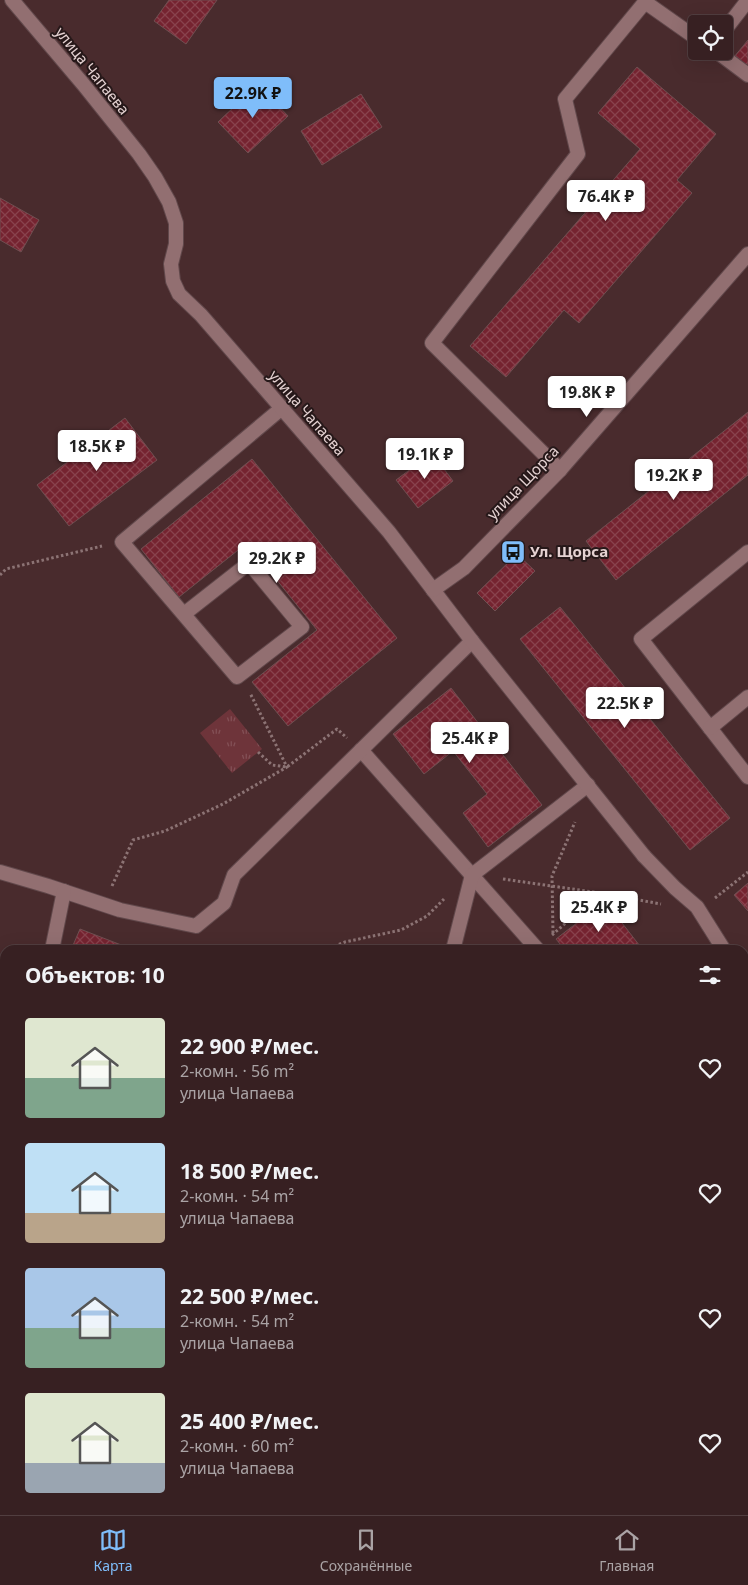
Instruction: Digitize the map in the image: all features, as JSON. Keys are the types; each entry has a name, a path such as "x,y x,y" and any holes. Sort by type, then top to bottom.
{"street":[{"name":"улица Чапаева","path":"12,0 83,84 155,177 169,202 176,223 176,244 171,264 173,281 180,294 389,532 472,641 644,856 700,911 721,945"},
{"path":"733,19 748,0"},
{"path":"560,470 432,343 578,154 564,99 645,2 688,32"},
{"path":"728,60 748,75"},
{"name":"улица Щорса","path":"432,590 464,568 560,470 748,254"},
{"path":"184,614 249,563 302,627 237,677 122,542 282,408"},
{"path":"748,552 641,639 748,777"},
{"path":"0,872 120,910 196,926 224,903 234,875 472,641"},
{"path":"710,728 748,697"},
{"path":"361,750 533,945"},
{"path":"454,945 472,875 588,787"},
{"path":"53,945 64,892"}],"path":[{"path":"0,575 6,570 122,542"},
{"path":"241,674 287,766"},
{"path":"103,904 133,840 165,831 223,804 287,766 337,729 361,750"},
{"path":"258,752 272,765 287,766"},
{"path":"553,934 552,876 588,787"},
{"path":"700,911 748,872"},
{"path":"338,945 400,930 427,916 472,875 663,904"},
{"path":"541,945 600,893"}],"green space":[{"path":"230,709 262,749 232,773 200,733"}],"building":[{"path":"169,0 217,0 186,44 154,21"},
{"path":"748,40 748,69 734,57"},
{"path":"637,67 716,134 677,180 692,193 579,323 564,310 506,377 470,346 640,149 598,113"},
{"path":"258,84 288,116 248,153 218,122"},
{"path":"361,94 382,127 322,165 301,131"},
{"path":"0,198 39,220 21,252 0,240"},
{"path":"748,412 748,475 616,580 586,541"},
{"path":"125,418 157,460 69,526 37,485"},
{"path":"432,453 453,481 418,508 396,480"},
{"path":"252,459 397,638 288,726 252,682 317,630 247,543 179,597 141,549"},
{"path":"517,554 535,571 495,611 477,593"},
{"path":"560,607 730,818 690,850 520,639"},
{"path":"451,688 542,805 488,847 463,813 487,794 453,751 424,774 393,734"},
{"path":"748,883 748,911 734,895"},
{"path":"605,901 639,945 561,945 556,939"},
{"path":"80,929 121,945 73,945"}],"place":[{"name":"Ул. Щорса","path":"513,552"}]}
